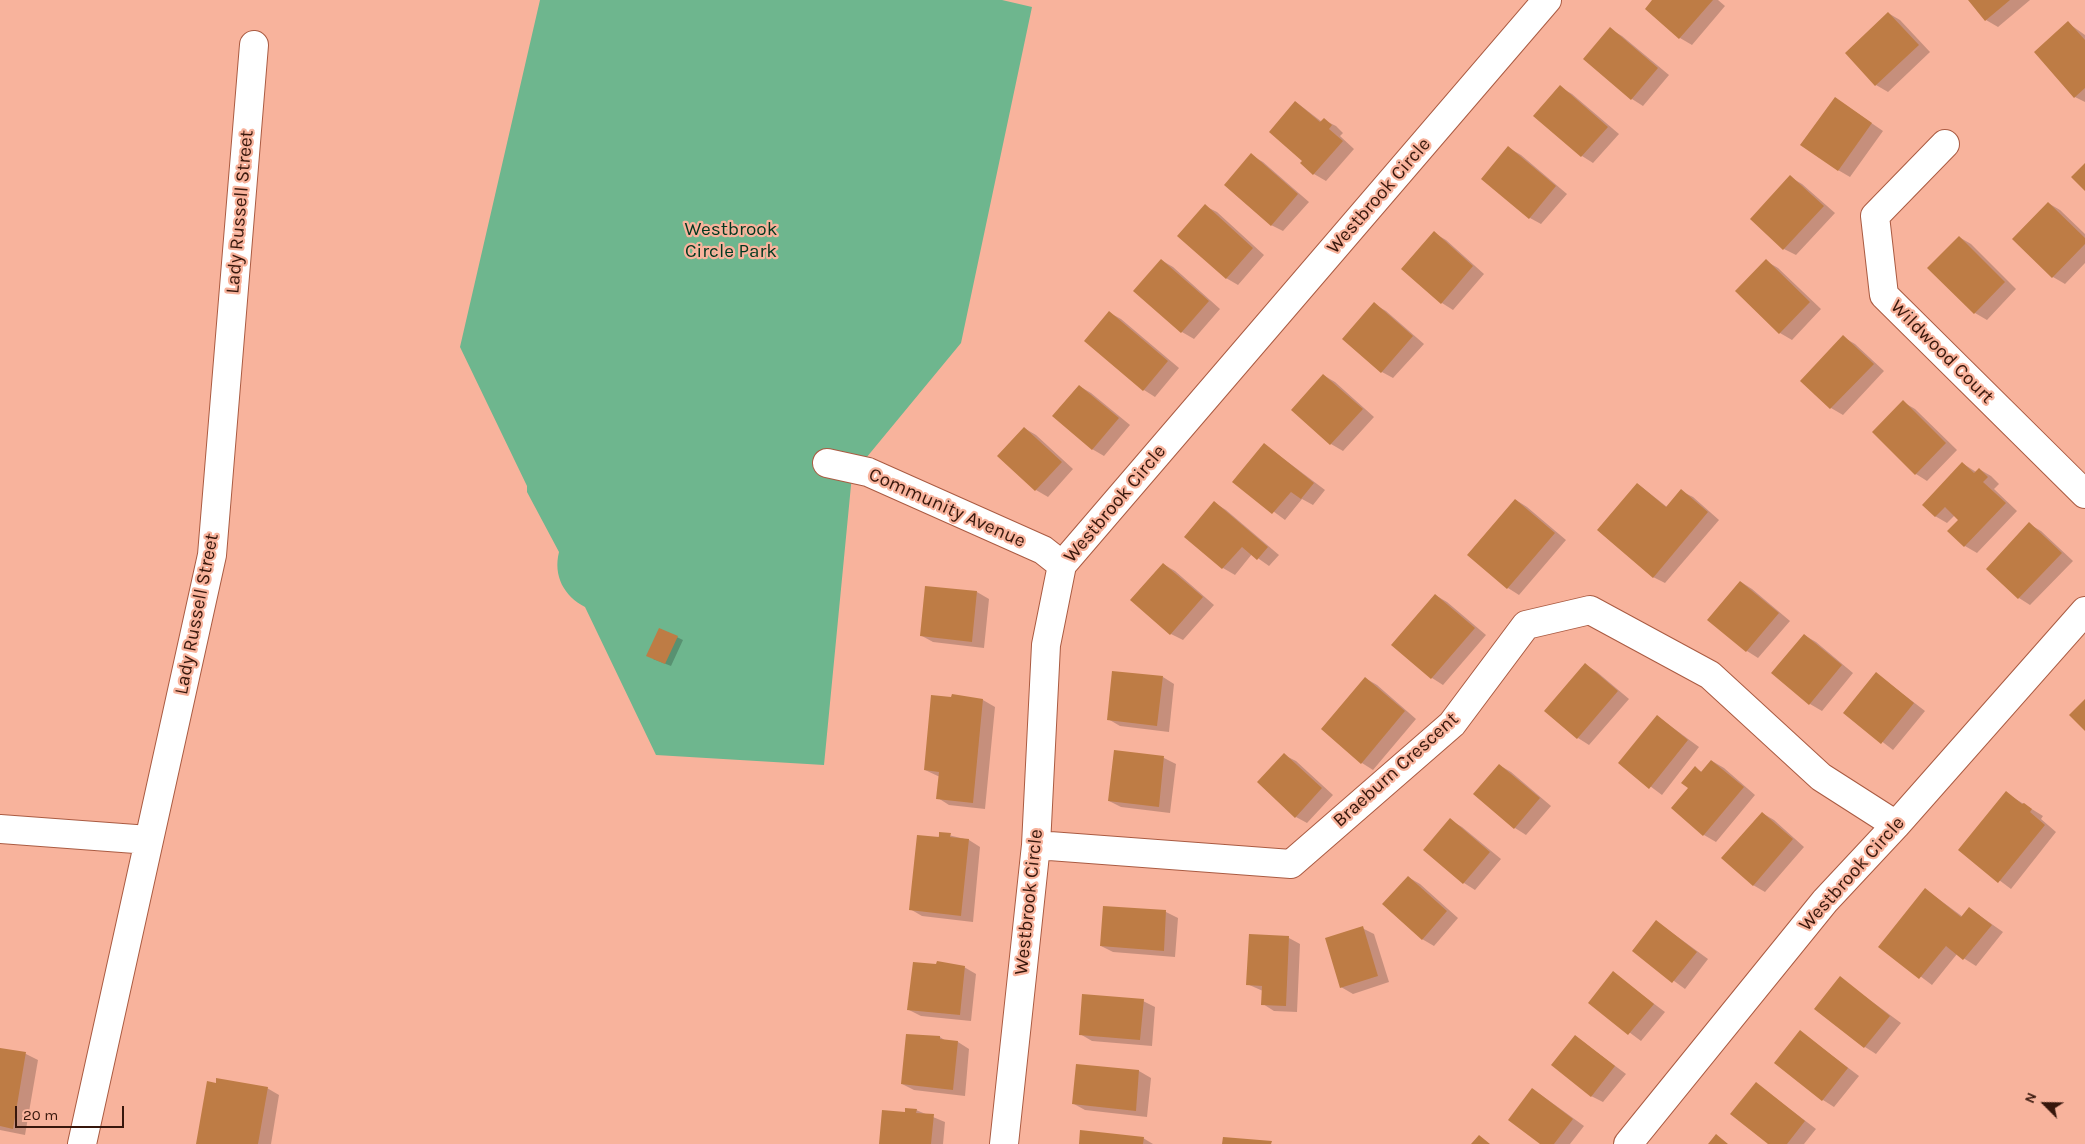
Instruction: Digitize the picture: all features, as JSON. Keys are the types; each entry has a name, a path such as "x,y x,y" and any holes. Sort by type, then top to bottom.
{"street":[{"name":"Westbrook Circle","path":"1004,1144 1036,845 1046,644 1062,565 1547,0"},
{"name":"Lady Russell Street","path":"82,1144 212,555 254,45"},
{"name":"Wildwood Court","path":"1945,144 1875,216 1884,295 2085,494"},
{"name":"Community Avenue","path":"827,463 868,472 1043,550 1062,565"},
{"name":"Braeburn Crescent","path":"1036,845 1291,864 1452,724 1526,625 1590,610 1710,675 1821,778 1896,825"},
{"name":"Westbrook Circle","path":"1628,1144 1825,902 1896,825 2085,611"},
{"path":"0,829 149,840"}],"green space":[{"name":"Westbrook Circle Park","path":"540,0 1002,0 1032,7 961,343 852,475 824,765 656,755 585,607 571,597 562,584 558,569 559,552 527,492 527,486 460,347"}],"building":[{"path":"1652,0 1713,0 1679,39 1645,9"},
{"path":"1968,0 2010,0 1985,21"},
{"path":"1888,12 1919,45 1875,86 1845,53"},
{"path":"2068,21 2085,40 2085,88 2074,98 2034,52"},
{"path":"1610,27 1658,68 1631,100 1583,59"},
{"path":"1560,85 1608,127 1581,157 1533,116"},
{"path":"1835,97 1872,123 1838,171 1800,145"},
{"path":"1295,101 1320,122 1324,118 1332,125 1329,129 1343,141 1313,175 1300,163 1302,161 1269,132"},
{"path":"1508,146 1556,186 1529,219 1481,179"},
{"path":"1251,153 1298,194 1271,226 1224,185"},
{"path":"2085,163 2085,191 2071,177"},
{"path":"1790,175 1824,206 1783,250 1750,219"},
{"path":"2048,202 2085,238 2085,244 2052,278 2012,239"},
{"path":"1205,204 1253,248 1226,279 1177,236"},
{"path":"1434,231 1473,266 1441,304 1401,269"},
{"path":"1959,236 2005,282 1974,314 1927,268"},
{"path":"1161,259 1209,301 1181,333 1133,291"},
{"path":"1766,259 1810,302 1779,334 1735,291"},
{"path":"1374,302 1413,336 1381,373 1342,339"},
{"path":"1109,311 1168,361 1143,391 1084,341"},
{"path":"1843,335 1874,364 1830,409 1800,381"},
{"path":"1323,374 1363,409 1330,445 1291,410"},
{"path":"1079,385 1119,418 1092,450 1052,416"},
{"path":"1903,400 1946,443 1915,475 1872,432"},
{"path":"1024,427 1062,462 1035,491 997,456"},
{"path":"1264,443 1314,483 1301,499 1291,492 1272,514 1232,482"},
{"path":"1962,462 1974,473 1979,468 1988,477 1983,482 2006,503 1964,547 1947,531 1958,520 1945,507 1935,517 1922,505"},
{"path":"1637,483 1666,507 1681,489 1708,512 1653,578 1597,530"},
{"path":"1515,499 1555,533 1507,589 1467,555"},
{"path":"1214,501 1268,547 1257,560 1242,547 1222,569 1184,537"},
{"path":"2029,522 2062,553 2018,599 1986,569"},
{"path":"1163,563 1203,597 1170,635 1130,600"},
{"path":"1740,581 1779,613 1746,652 1707,620"},
{"path":"925,586 977,591 972,642 920,636"},
{"path":"1435,594 1475,628 1431,679 1391,645"},
{"path":"659,628 678,636 665,664 646,656"},
{"path":"1804,634 1842,665 1809,705 1771,673"},
{"path":"1585,663 1618,691 1577,739 1544,711"},
{"path":"1112,671 1163,676 1157,726 1107,720"},
{"path":"1876,672 1914,703 1881,744 1843,713"},
{"path":"1365,677 1405,711 1361,764 1321,729"},
{"path":"952,694 983,699 973,803 936,799 939,772 924,770 931,695 951,697"},
{"path":"2085,699 2085,731 2069,715"},
{"path":"1657,715 1688,740 1649,789 1618,763"},
{"path":"1114,750 1164,756 1159,807 1108,801"},
{"path":"1284,753 1322,788 1295,818 1257,782"},
{"path":"1711,760 1744,787 1703,836 1671,808 1688,788 1681,783 1695,766 1701,772"},
{"path":"1499,764 1540,798 1514,829 1473,794"},
{"path":"2006,791 2022,804 2024,803 2032,809 2030,812 2045,825 1998,883 1958,850"},
{"path":"1762,812 1793,839 1753,886 1721,858"},
{"path":"1450,818 1490,852 1463,884 1423,850"},
{"path":"939,832 951,833 950,837 969,839 961,916 909,910 917,835 939,837"},
{"path":"1408,876 1447,911 1422,940 1382,904"},
{"path":"1925,888 1961,917 1969,907 1992,925 1963,960 1946,946 1919,979 1878,947"},
{"path":"1103,906 1166,910 1164,951 1100,946"},
{"path":"1656,920 1697,952 1672,983 1632,951"},
{"path":"1363,926 1378,976 1340,988 1325,938"},
{"path":"1249,934 1289,936 1286,1006 1261,1005 1262,986 1246,985"},
{"path":"937,961 965,966 960,1015 907,1010 913,962 936,964"},
{"path":"1613,971 1654,1004 1628,1035 1588,1003"},
{"path":"1840,976 1890,1016 1864,1048 1814,1009"},
{"path":"1082,994 1144,999 1140,1040 1079,1035"},
{"path":"1800,1030 1848,1068 1822,1101 1774,1063"},
{"path":"906,1034 940,1036 940,1039 958,1041 953,1090 901,1084"},
{"path":"1575,1035 1615,1066 1591,1097 1551,1065"},
{"path":"0,1048 26,1052 13,1129 0,1126"},
{"path":"1076,1064 1139,1070 1136,1111 1072,1104"},
{"path":"216,1078 268,1087 258,1144 196,1144 207,1081 216,1083"},
{"path":"1756,1082 1805,1121 1787,1144 1768,1144 1730,1114"},
{"path":"1532,1088 1573,1119 1554,1144 1540,1144 1508,1120"},
{"path":"905,1108 917,1109 916,1113 934,1114 931,1144 879,1144 882,1110 905,1112"},
{"path":"1080,1130 1144,1137 1143,1144 1079,1144"},
{"path":"1716,1134 1728,1144 1708,1144"},
{"path":"1479,1135 1490,1144 1471,1144"},
{"path":"1223,1137 1272,1141 1271,1144 1222,1144"}]}
